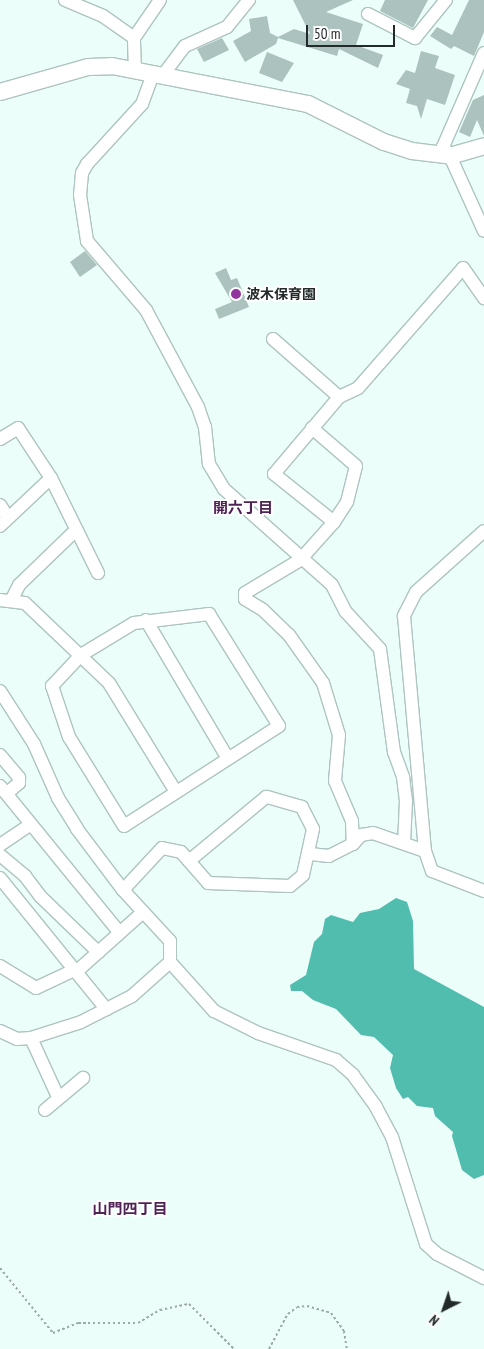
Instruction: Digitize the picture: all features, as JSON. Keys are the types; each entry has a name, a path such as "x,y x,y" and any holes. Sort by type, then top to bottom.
{"street":[{"path":"65,0 103,16 134,38"},
{"path":"134,70 134,38 160,0"},
{"path":"249,0 227,28 184,46 158,75 142,104 87,164 82,173 80,195 87,242 146,310 198,408 214,475 224,489 300,560 332,585 346,612 380,649 394,752 403,777 406,801 404,843"},
{"path":"368,14 415,38 446,0"},
{"path":"484,53 443,147 450,156 484,230"},
{"path":"0,92 88,67 134,70 293,100 336,116 384,142 412,151 450,156 484,146"},
{"path":"334,522 274,474 339,396 358,388 463,268 484,298"},
{"path":"273,340 339,396"},
{"path":"0,439 18,428 51,478 98,573"},
{"path":"312,428 356,466 347,502 334,522 300,560 245,593 245,599 263,610 289,635 323,683 339,735 334,781 352,821 353,844"},
{"path":"0,505 4,522 51,478"},
{"path":"76,530 6,599 29,606 109,683 176,792"},
{"path":"484,531 416,592 404,616 425,851 432,871 484,891"},
{"path":"209,614 279,726 227,756 124,826 69,737 52,686 80,655 134,623 146,620 209,614"},
{"path":"146,620 227,756"},
{"path":"0,691 34,744 58,798 77,829 123,890 170,941 170,962 214,1011 258,1033 336,1060 353,1075 376,1107 392,1137 426,1244 437,1254 484,1278"},
{"path":"0,755 19,778 19,782 3,790 119,932"},
{"path":"123,890 162,848 181,852 188,861 208,883 290,886 304,875 310,854 313,829 309,815 302,806 266,798 188,861"},
{"path":"0,845 30,825"},
{"path":"310,854 329,856 353,844 361,835 373,833 425,851"},
{"path":"0,855 25,876 40,896 98,952"},
{"path":"0,878 106,1010"},
{"path":"0,966 36,988 75,971 142,912"},
{"path":"0,1031 17,1039 31,1038 81,1022 132,996 170,962"},
{"path":"31,1038 58,1097"},
{"path":"45,1110 58,1097 83,1078"}],"path":[{"path":"0,1268 53,1333 78,1323 138,1322 160,1310 188,1304 234,1349"},
{"path":"269,1349 288,1314 297,1307 307,1306 331,1313 344,1331 347,1349"}],"shaded area":[{"path":"396,898 407,902 413,921 414,969 484,1007 484,1175 474,1179 462,1170 452,1136 453,1132 435,1116 433,1108 417,1106 408,1097 403,1099 396,1088 390,1068 393,1055 374,1037 361,1035 336,1009 313,1000 302,991 291,991 290,985 306,975 314,942 322,934 325,919 331,915 353,922 360,913 379,909"}],"building":[{"path":"293,0 353,0 326,12 363,24 356,45 383,55 378,68 339,49 337,56 278,38 276,44 245,62 233,41 251,31 249,19 267,16 270,33 278,37 294,29 310,34"},
{"path":"385,0 428,0 413,28 380,11"},
{"path":"469,0 484,0 484,32 474,56 454,46 451,49 430,36 437,27 452,35"},
{"path":"222,38 229,50 204,62 197,49"},
{"path":"421,51 439,56 435,68 455,75 445,105 427,99 421,119 417,106 406,103 410,89 396,84 406,70 415,73"},
{"path":"267,52 294,63 282,82 259,73"},
{"path":"484,95 484,136 477,120 470,137 459,132 473,100"},
{"path":"85,251 97,265 80,277 70,262"},
{"name":"波木保育園","path":"226,268 231,280 237,278 249,307 219,319 215,309 232,302 215,273"}],"place":[{"name":"波木保育園","path":"236,294"}],"district":[{"name":"開六丁目","path":"243,508"},
{"name":"山門四丁目","path":"130,1209"}]}
